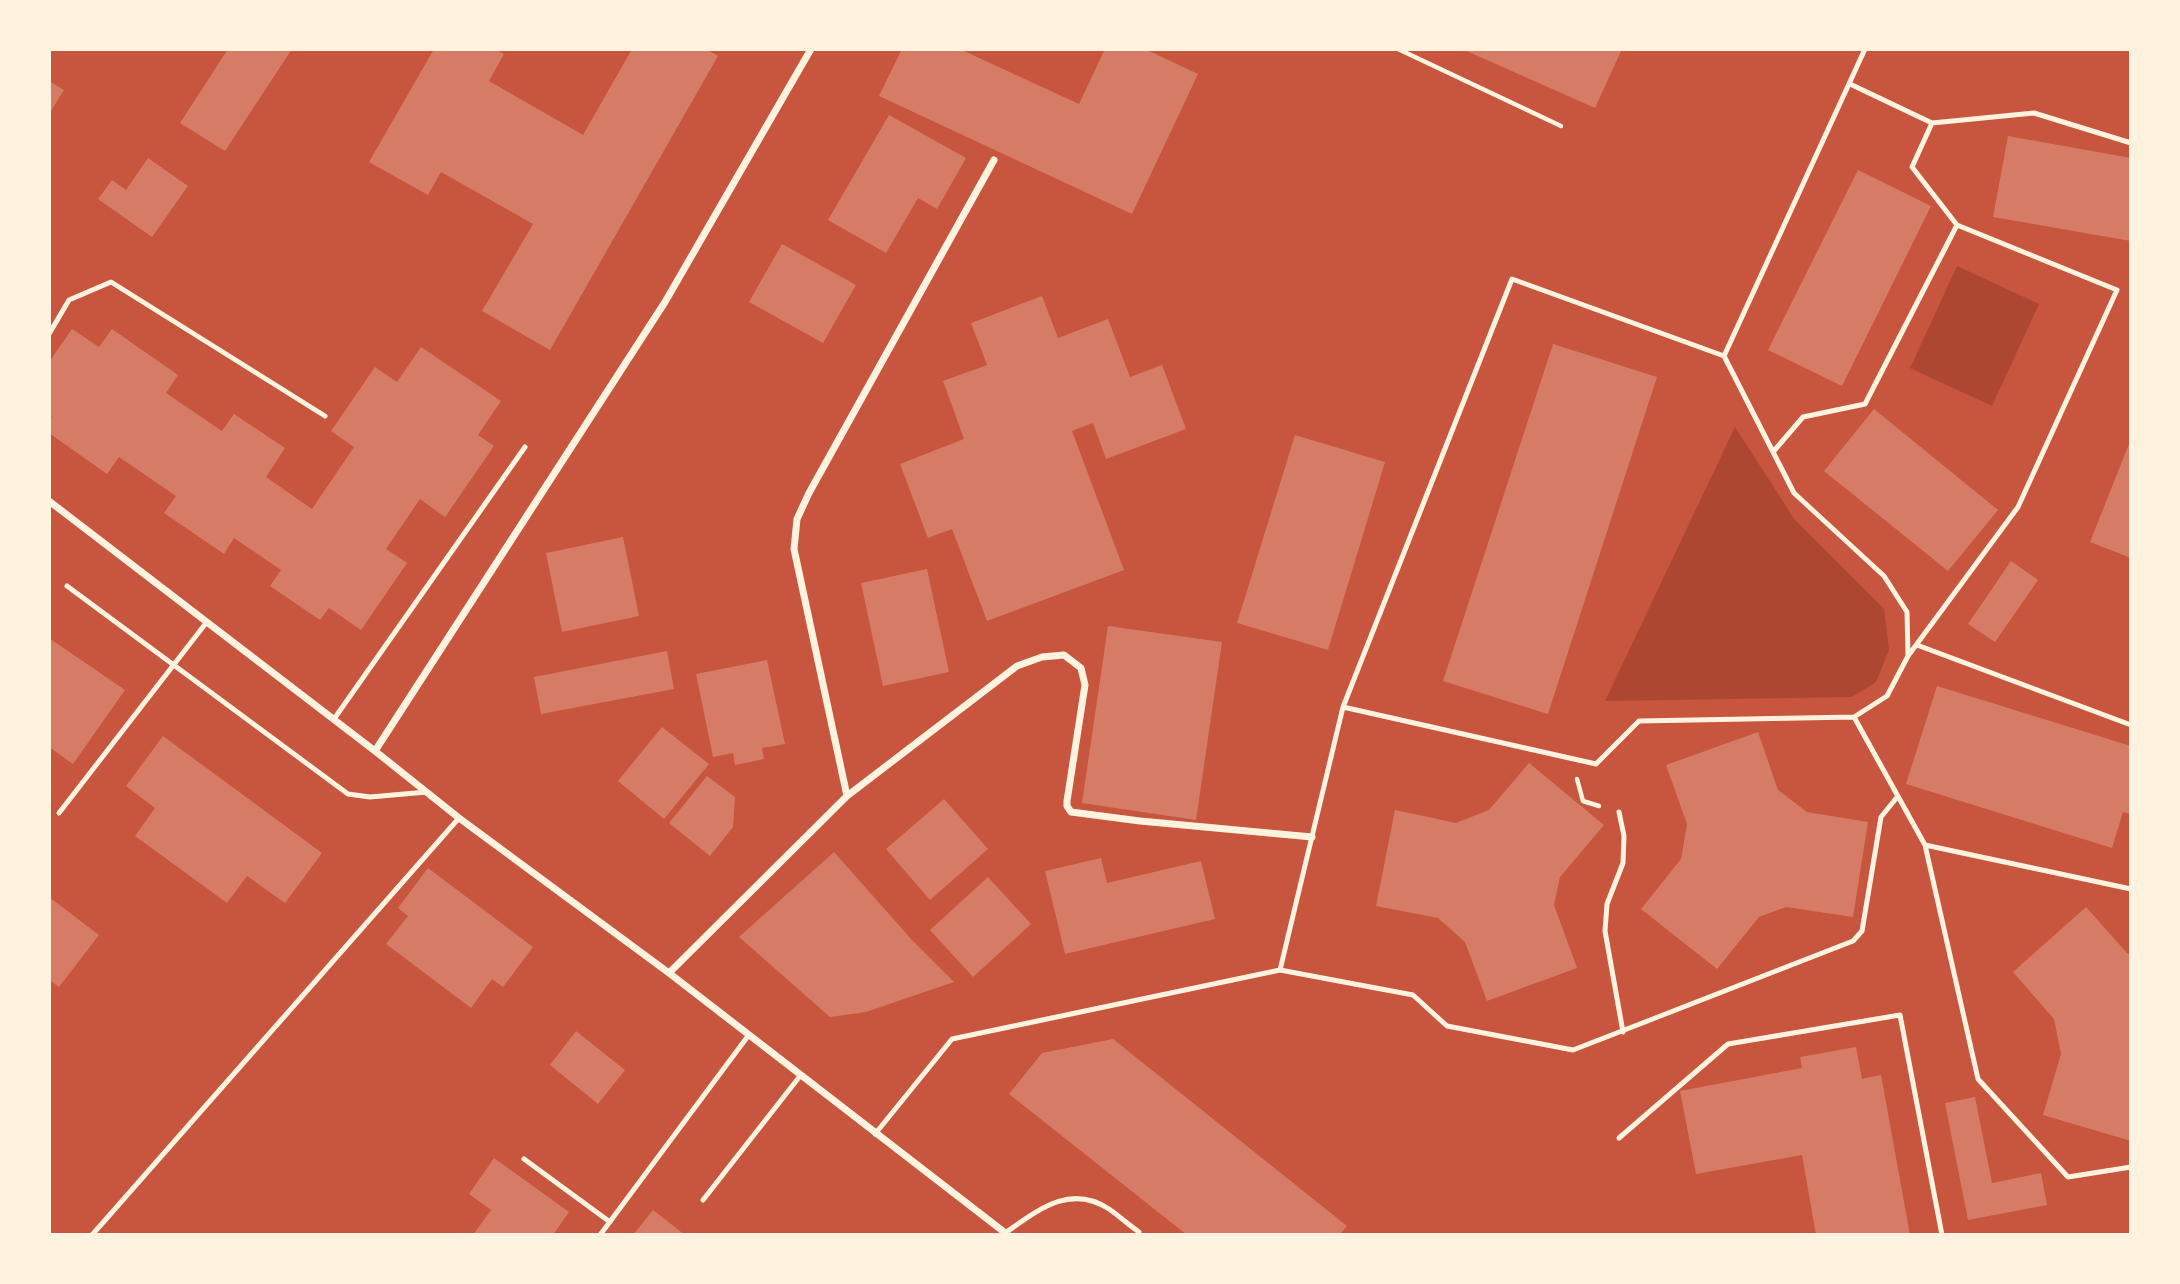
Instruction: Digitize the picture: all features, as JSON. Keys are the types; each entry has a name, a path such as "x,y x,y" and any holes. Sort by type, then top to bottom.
{"street":[{"path":"375,751 665,302 811,49"},
{"path":"847,796 794,549 797,519 993,160"},
{"path":"49,501 459,818 669,973 1006,1234"},
{"path":"669,973 847,796 1017,666 1042,657 1064,656 1081,668 1085,685 1067,801 1071,812 1128,820 1312,836"}],"lane":[{"path":"1724,356 1865,49"},
{"path":"1850,84 1932,124 2034,113 2131,143"},
{"path":"1343,708 1596,764 1639,721 1854,717 1887,696 1908,656 2018,507 2117,290 1957,225 1912,167 1932,124"},
{"path":"1773,452 1802,417 1864,404 1957,225"},
{"path":"1280,970 1343,708 1512,279 1724,356 1794,493 1884,576 1907,612 1908,656"},
{"path":"49,334 69,300 111,282 325,416"},
{"path":"334,719 525,447"},
{"path":"66,586 348,794 370,797 427,792"},
{"path":"59,813 206,622"},
{"path":"1916,645 2131,725"},
{"path":"1854,717 1925,845 1978,1079 2068,1177 2131,1167"},
{"path":"875,1134 952,1039 1280,970 1413,995 1447,1026 1573,1050 1853,941 1862,931 1881,817 1898,796"},
{"path":"1619,812 1624,836 1623,863 1607,904 1605,932 1623,1032"},
{"path":"92,1235 459,818"},
{"path":"1925,845 2131,889"},
{"path":"1619,1138 1728,1044 1900,1015 1942,1235"},
{"path":"600,1235 748,1036"},
{"path":"703,1200 800,1076"},
{"path":"524,1159 610,1222"},
{"path":"1006,1234 1047,1205 1066,1198 1081,1199 1107,1207 1139,1232"}],"path":[{"path":"1398,49 1561,126"},
{"path":"1571,758 1583,801 1619,812"}],"shaded area":[{"path":"1957,266 2039,304 1992,406 1910,368"},
{"path":"1735,427 1795,520 1884,609 1889,650 1876,682 1852,697 1605,701"}],"building":[{"path":"228,49 292,49 225,151 180,123"},
{"path":"434,49 495,49 504,54 489,81 583,135 632,49 706,49 718,56 550,350 482,311 533,224 441,172 428,195 369,162"},
{"path":"902,49 965,49 964,51 1079,104 1105,49 1145,49 1198,74 1132,214 879,96"},
{"path":"1462,49 1622,49 1595,108"},
{"path":"49,81 64,90 49,114"},
{"path":"889,115 966,158 937,209 918,198 886,253 828,220"},
{"path":"2008,136 2131,158 2131,241 1993,217"},
{"path":"148,158 188,186 152,237 98,199 112,180 126,190"},
{"path":"1858,170 1931,206 1842,386 1768,350"},
{"path":"782,244 856,285 823,343 749,302"},
{"path":"1042,296 1058,338 1108,319 1130,377 1162,365 1186,429 1106,459 1093,423 1072,431 1124,570 987,621 952,529 928,538 900,464 964,439 943,381 987,365 971,323"},
{"path":"72,329 99,347 112,329 178,375 166,393 222,431 234,414 285,448 266,477 312,509 354,447 331,431 375,367 397,382 421,347 501,401 478,435 494,446 445,517 420,499 386,549 407,563 361,630 329,608 320,620 270,586 281,570 234,538 224,554 164,513 176,496 119,457 107,474 49,433 49,420 52,416 49,414 49,362"},
{"path":"1553,344 1657,377 1548,714 1443,681"},
{"path":"1874,409 1998,510 1948,571 1824,471"},
{"path":"1295,435 1385,462 1328,650 1237,623"},
{"path":"2131,439 2131,558 2090,542"},
{"path":"623,537 639,616 562,632 546,553"},
{"path":"2011,561 2038,580 1995,642 1968,624"},
{"path":"927,569 949,672 883,686 861,583"},
{"path":"1108,626 1222,642 1196,820 1082,803"},
{"path":"49,638 125,690 73,764 49,747"},
{"path":"667,651 674,689 541,714 534,677"},
{"path":"767,660 785,744 762,748 764,759 735,765 733,753 713,757 696,674"},
{"path":"1937,686 2131,746 2131,814 2123,812 2112,848 1906,784"},
{"path":"662,727 709,764 664,819 618,781"},
{"path":"1758,732 1778,790 1807,812 1868,822 1853,917 1786,907 1759,917 1717,969 1641,909 1681,859 1687,824 1666,765"},
{"path":"163,736 322,853 285,903 247,876 227,903 135,836 155,808 126,786"},
{"path":"1529,763 1604,825 1560,877 1554,905 1577,968 1487,1001 1465,942 1438,918 1376,906 1395,810 1456,823 1489,810"},
{"path":"707,776 735,797 733,827 710,856 669,823"},
{"path":"944,799 988,849 930,900 886,849"},
{"path":"834,852 912,940 954,982 866,1012 830,1017 739,937"},
{"path":"1101,858 1107,883 1201,861 1215,919 1065,954 1045,871"},
{"path":"428,868 533,947 503,987 492,979 471,1008 386,944 408,916 398,908"},
{"path":"988,877 1031,924 973,977 930,930"},
{"path":"49,897 99,935 59,987 49,980"},
{"path":"2086,907 2131,955 2131,1141 2043,1115 2061,1054 2054,1019 2013,972"},
{"path":"576,1031 625,1070 598,1104 550,1065"},
{"path":"1113,1039 1347,1226 1339,1235 1187,1235 1009,1094 1042,1053"},
{"path":"1856,1047 1862,1079 1881,1075 1910,1235 1816,1235 1802,1155 1696,1174 1680,1091 1802,1068 1800,1057"},
{"path":"1975,1097 1992,1183 2041,1173 2047,1205 1968,1220 1945,1103"},
{"path":"494,1158 569,1212 553,1235 473,1235 491,1210 469,1194"},
{"path":"653,1210 685,1235 633,1235"}]}
